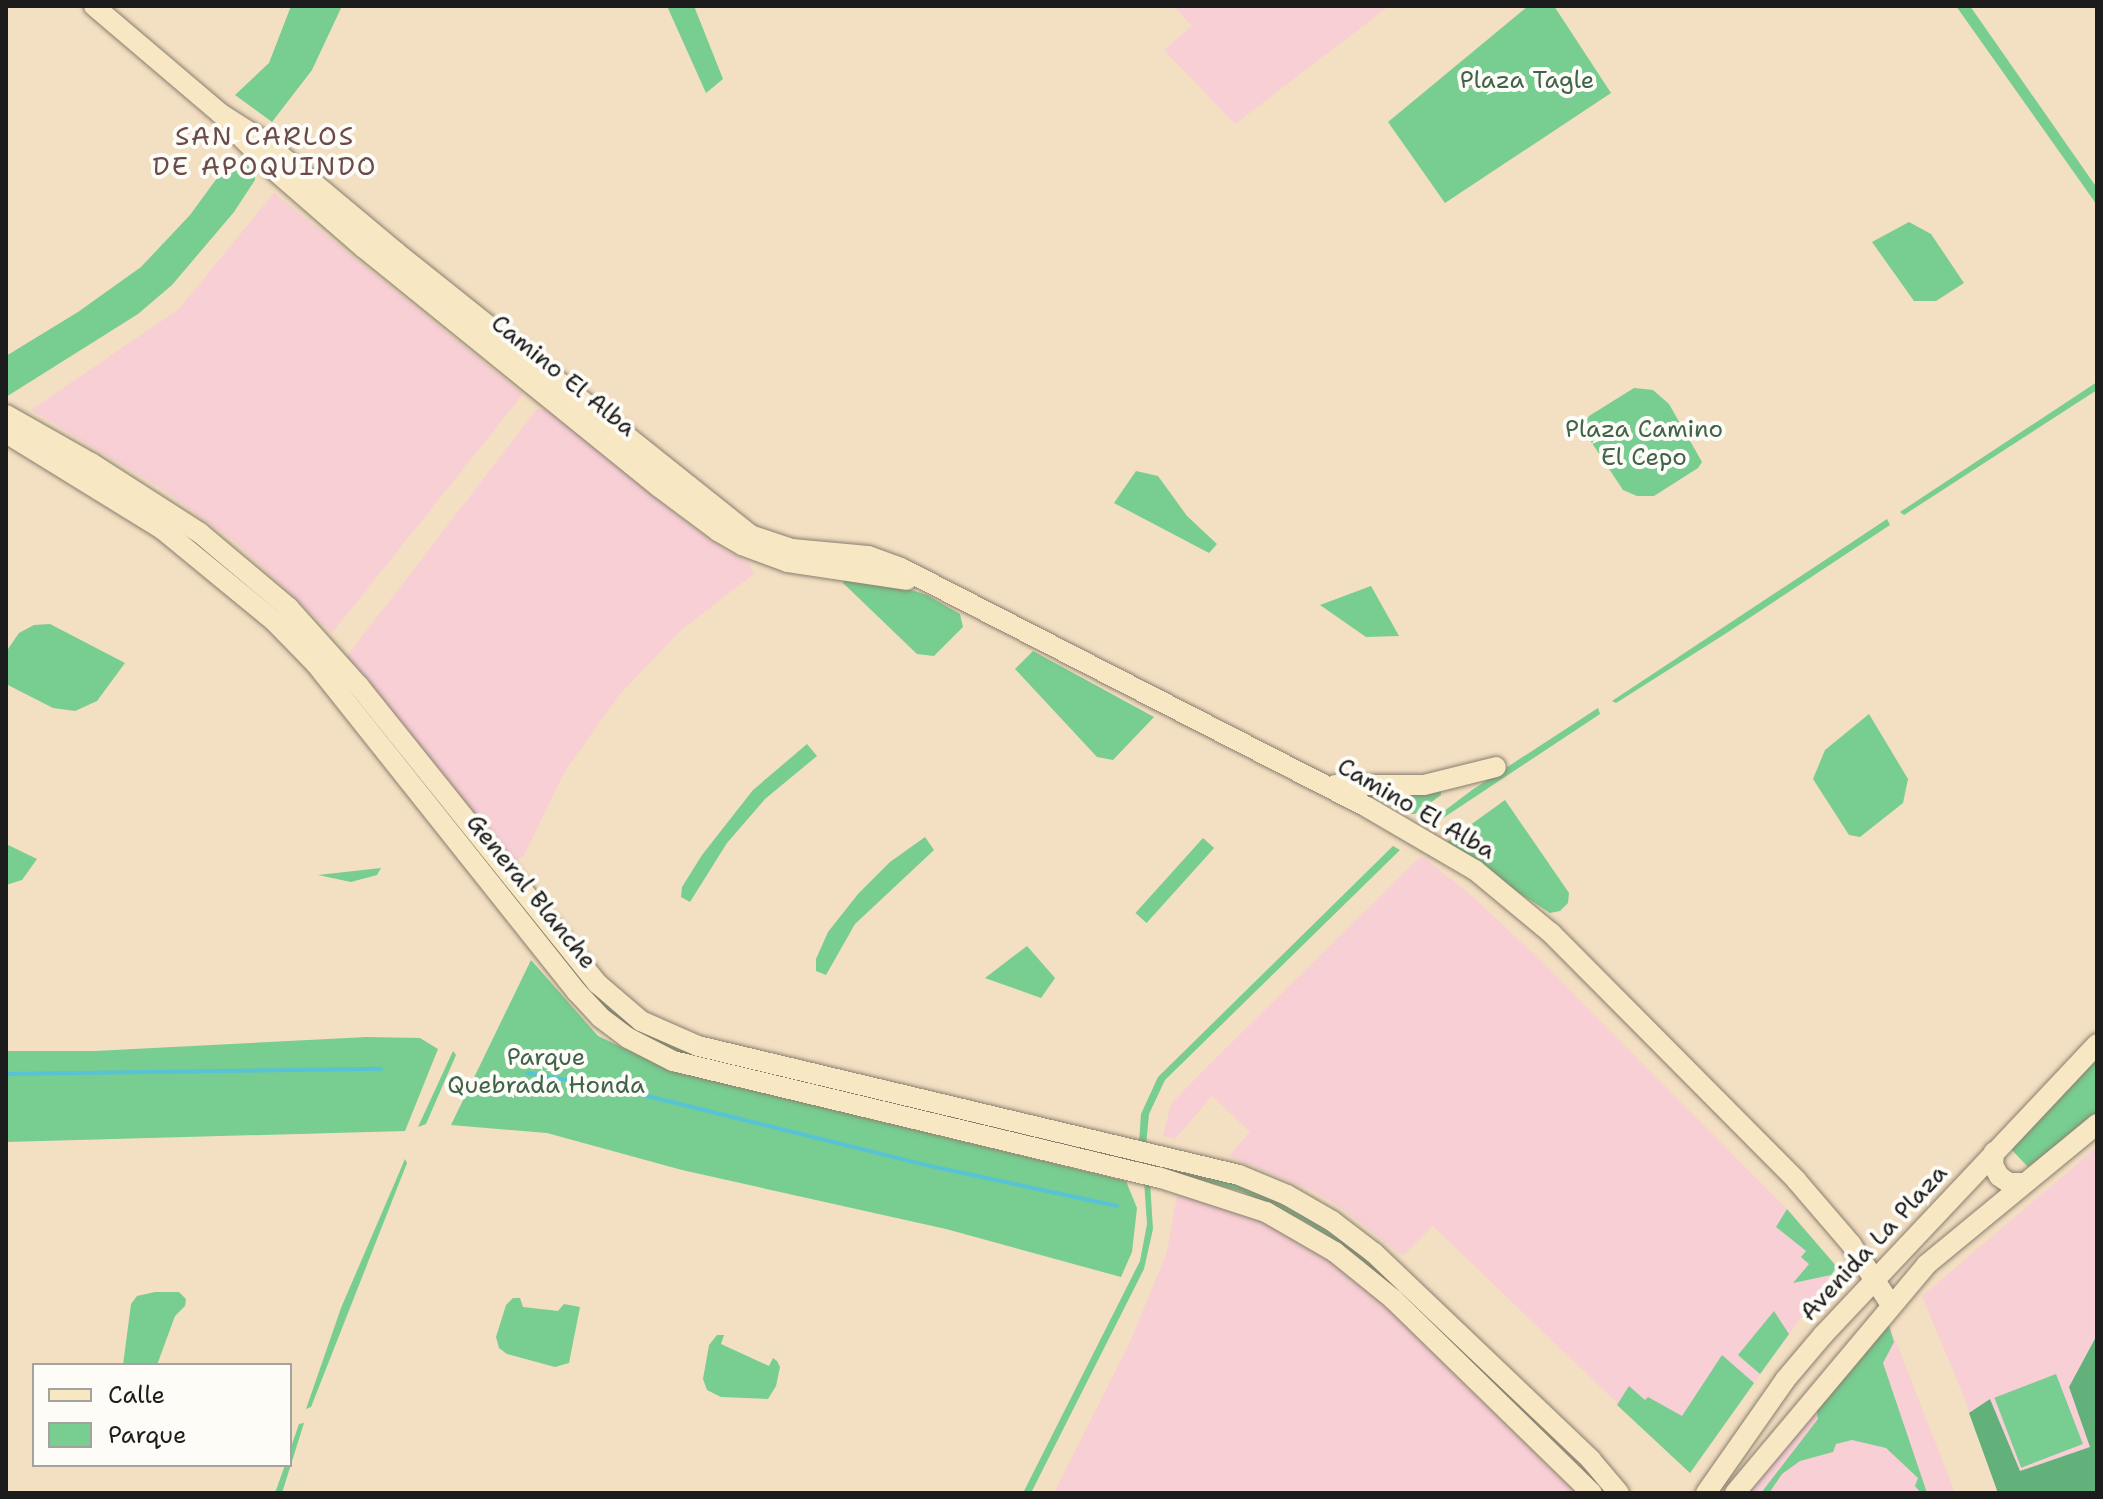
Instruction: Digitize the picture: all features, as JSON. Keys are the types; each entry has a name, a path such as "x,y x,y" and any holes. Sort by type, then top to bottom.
{"main road":[{"name":"Camino El Alba","path":"94,6 221,114 262,140 739,528 761,540 792,549 877,558 1446,851 1524,908 1796,1180 1876,1278 1891,1305"},
{"name":"Camino El Alba","path":"221,114 247,145 349,235 659,487 730,538 762,554 804,566 923,580"},
{"path":"349,235 363,235 384,242"},
{"name":"General Blanche","path":"6,415 200,533 263,584 331,652 598,984 641,1021 698,1046 1239,1175 1287,1195 1332,1221 1374,1253 1591,1460 1619,1493"},
{"name":"General Blanche","path":"6,433 141,515 230,581 316,664 577,992 600,1017 628,1038 673,1061 1135,1172 1240,1201 1291,1225 1335,1252 1393,1299 1592,1493"},
{"path":"78,476 95,477 123,492 135,492"},
{"path":"141,515 155,515 182,532 200,533"},
{"path":"1321,784 1412,787 1446,782 1496,767"},
{"name":"Avenida La Plaza","path":"1706,1493 1785,1380 1876,1278 2097,1044"},
{"path":"1735,1493 1926,1265 2097,1124"},
{"path":"1994,1152 1993,1165 1999,1176 2009,1183 2022,1183"}],"shaded area":[{"path":"1174,6 1389,6 1235,124 1164,50 1192,26"},
{"path":"274,193 523,394 332,633 234,541 162,489 31,410 179,309"},
{"path":"537,409 549,410 683,520 720,547 749,563 754,574 682,629 619,695 565,771 524,855 512,864 344,660"},
{"path":"1424,858 1471,895 1536,956 1787,1209 1837,1267 1690,1473 1433,1226 1403,1256 1340,1207 1311,1190 1229,1156 1250,1132 1212,1096 1175,1139 1163,1136 1171,1104 1418,859"},
{"path":"2097,1147 2097,1493 1998,1493 1962,1392 1922,1296"},
{"path":"1177,1195 1216,1203 1264,1221 1327,1258 1370,1292 1576,1493 1054,1493 1130,1342 1167,1252"},
{"path":"1886,1316 1955,1493 1743,1493"}],"green space":[{"path":"291,6 342,6 312,70 272,122 235,95 269,63"},
{"path":"667,6 694,6 723,79 706,93"},
{"name":"Plaza Tagle","path":"1528,6 1554,6 1611,93 1445,203 1388,122"},
{"path":"1956,6 1970,6 2097,188 2097,205"},
{"path":"238,158 255,171 255,180 234,212 172,285 138,314 6,397 6,356 78,312 141,267 190,215 231,159"},
{"path":"1909,222 1931,234 1964,283 1936,301 1914,301 1872,242"},
{"path":"2097,382 2097,390 1904,515 1900,512"},
{"name":"Plaza Camino El Cepo","path":"1634,388 1653,390 1669,404 1702,462 1698,468 1654,496 1637,496 1623,490 1582,428 1589,416"},
{"path":"1136,471 1158,476 1187,516 1217,544 1209,553 1114,503"},
{"path":"1887,519 1890,525 1725,634 1616,703 1612,701"},
{"path":"845,577 880,580 927,595 960,614 963,627 934,656 917,654 843,583"},
{"path":"1371,586 1399,636 1366,637 1320,605"},
{"path":"50,624 125,663 97,701 75,711 53,708 6,684 6,652 19,633 34,625"},
{"path":"1033,651 1154,717 1113,760 1097,757 1015,669"},
{"path":"1598,708 1600,714 1431,826 1427,824 1472,790"},
{"path":"1869,714 1908,779 1903,803 1860,837 1849,835 1813,779 1825,750"},
{"path":"807,744 817,756 765,799 727,843 690,902 681,897 682,887 702,855 753,790"},
{"path":"1441,791 1441,795 1415,814 1407,814 1378,800 1380,797"},
{"path":"1505,800 1569,893 1568,903 1560,911 1550,913 1444,844"},
{"path":"925,837 934,850 855,924 826,975 816,971 816,959 828,932 858,894 890,862"},
{"path":"1203,838 1214,848 1147,923 1135,913"},
{"path":"6,844 37,859 22,880 6,885"},
{"path":"1393,846 1400,850 1165,1080 1149,1114 1146,1146 1139,1143 1141,1114 1158,1077"},
{"path":"381,868 377,875 351,882 318,875"},
{"path":"532,922 656,1038 678,1049 779,1077 668,1050 642,1039 603,1010"},
{"path":"1027,946 1055,978 1041,998 985,978"},
{"name":"Parque Quebrada Honda","path":"531,960 598,1036 670,1070 1126,1181 1137,1208 1132,1252 1121,1277 946,1229 682,1170 547,1133 451,1125"},
{"name":"Parque Quebrada Honda","path":"367,1037 420,1038 438,1049 405,1131 6,1142 6,1051 95,1051"},
{"path":"453,1051 456,1055 426,1124 418,1127"},
{"path":"2097,1056 2097,1113 2028,1167 2010,1148"},
{"path":"405,1159 407,1163 311,1407 306,1409 341,1308"},
{"path":"1176,1166 1226,1180 1288,1205 1354,1246 1399,1289 1306,1222 1243,1192 1176,1173"},
{"path":"1144,1181 1150,1182 1153,1229 1144,1269 1031,1493 1023,1493 1140,1261 1147,1224"},
{"path":"1787,1209 1837,1267 1831,1275 1793,1283 1809,1264 1801,1257 1806,1251 1776,1227"},
{"path":"179,1292 186,1299 185,1306 175,1316 158,1363 123,1363 131,1304 137,1296"},
{"path":"513,1298 520,1298 523,1307 558,1311 564,1304 580,1307 569,1363 555,1367 507,1354 499,1348 496,1337 506,1305"},
{"path":"1774,1311 1789,1334 1760,1374 1738,1355"},
{"path":"1886,1316 1894,1342 1883,1363 1927,1493 1921,1493 1915,1486 1918,1478 1886,1448 1852,1440 1836,1444 1833,1452 1800,1461 1782,1474 1769,1493 1761,1493 1818,1419 1815,1401"},
{"path":"717,1335 724,1335 721,1344 769,1366 773,1358 777,1361 780,1367 776,1386 768,1399 721,1397 707,1390 703,1379 709,1345"},
{"path":"2097,1335 2097,1493 1998,1493 1969,1413 1990,1399 2020,1471 2090,1447 2069,1387"},
{"path":"1722,1355 1754,1383 1690,1473 1617,1405 1629,1386 1645,1400 1648,1397 1682,1416"},
{"path":"2056,1374 2083,1444 2021,1468 1994,1398"},
{"path":"304,1423 292,1461 292,1444 299,1424"},
{"path":"284,1467 290,1467 282,1493 275,1493"}],"waterway":[{"path":"6,1074 381,1069"},
{"path":"527,1073 619,1089 935,1167 1117,1206"}],"district":[{"name":"SAN CARLOS DE APOQUINDO","path":"265,151"}]}
